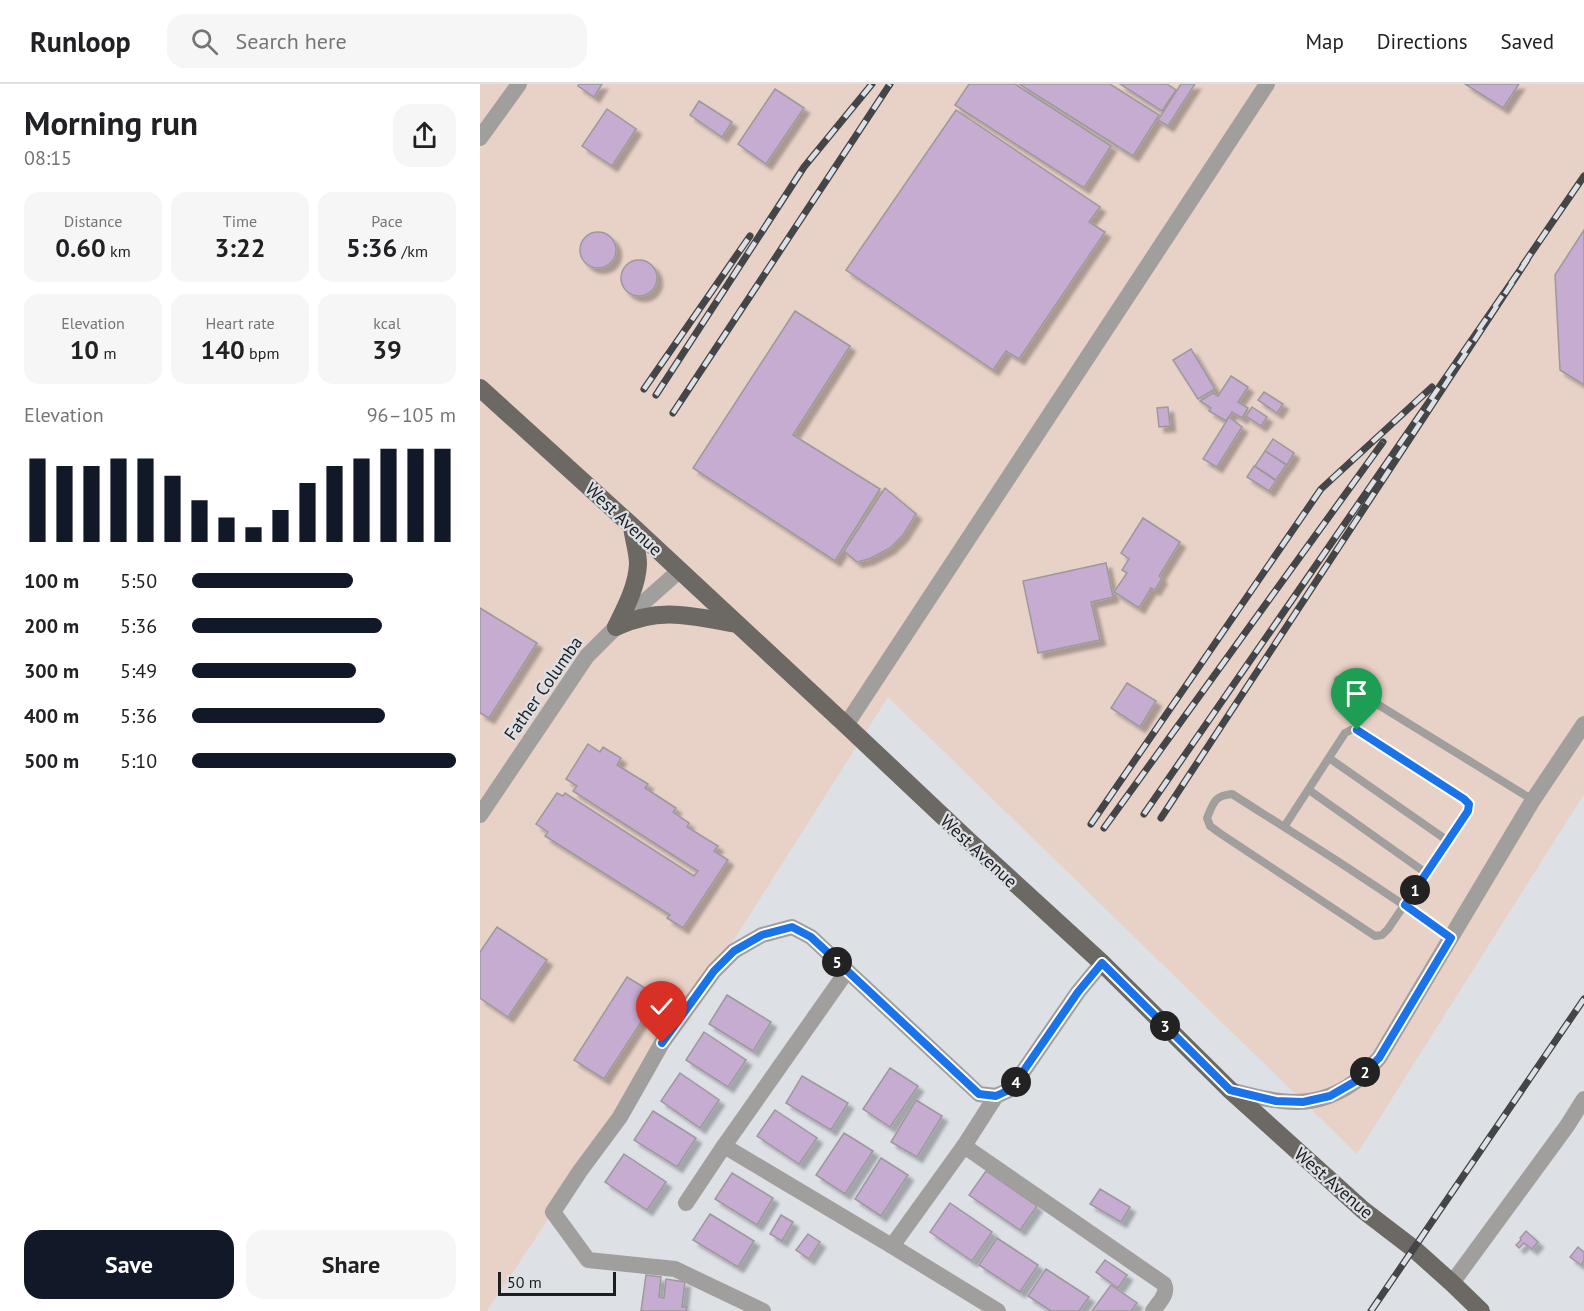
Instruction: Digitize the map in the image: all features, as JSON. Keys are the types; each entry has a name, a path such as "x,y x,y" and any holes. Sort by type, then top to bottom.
{"main road":[{"name":"West Avenue","path":"480,388 632,526 969,842 1102,963 1230,1090 1364,1210 1414,1249 1481,1311"},
{"path":"616,627 628,604 638,564 632,526"},
{"path":"616,627 646,615 667,614 694,616 737,624"}],"street":[{"path":"480,138 519,84"},
{"path":"846,725 1267,84"},
{"name":"Father Columba","path":"480,815 587,656 679,571"},
{"path":"1230,1090 1276,1101 1303,1102 1330,1096 1356,1081 1379,1058 1533,800 1584,724"},
{"path":"763,1311 675,1269 588,1260 553,1212 620,1117 662,1043 714,971 734,951 762,935 792,927 811,937 979,1094 996,1096"},
{"path":"892,1246 996,1096 1011,1089 1078,992 1102,963"},
{"path":"686,1203 847,971"},
{"path":"1452,1283 1567,1126 1584,1099"},
{"path":"724,1146 998,1311"},
{"path":"963,1146 1164,1284 1165,1293 1153,1311"}],"lane":[{"path":"1338,680 1533,800"},
{"path":"1284,827 1345,733 1351,730 1357,730 1464,799 1469,804 1468,811 1405,905 1388,929 1382,935 1375,936 1210,826 1207,818 1213,804 1221,795 1232,794 1405,905 1451,938"},
{"path":"1329,758 1448,841"},
{"path":"1309,790 1426,873"}],"shaded area":[{"path":"480,84 1584,84 1584,794 1357,1154 888,697 714,971 487,1311 480,1311"}],"building":[{"path":"579,84 602,84 594,97 578,86"},
{"path":"969,84 1015,84 1111,146 1084,188 955,105"},
{"path":"1019,84 1110,84 1159,115 1133,156"},
{"path":"1120,84 1167,84 1176,90 1162,111"},
{"path":"1181,84 1195,84 1168,126 1158,120"},
{"path":"1465,84 1519,84 1503,108"},
{"path":"775,89 804,108 766,164 738,144"},
{"path":"699,101 732,122 722,137 690,115"},
{"path":"607,109 636,129 612,166 582,146"},
{"path":"956,110 1100,207 1089,222 1105,232 1019,359 1006,351 993,370 846,270"},
{"path":"1584,230 1584,385 1560,370 1555,275"},
{"path":"598,232 611,237 616,250 611,263 598,268 585,263 580,250 585,237"},
{"path":"639,260 652,265 657,278 652,291 639,296 626,291 621,278 626,265"},
{"path":"795,311 850,346 793,435 880,489 835,561 693,468"},
{"path":"1191,349 1215,389 1198,399 1173,360"},
{"path":"1231,376 1248,387 1238,402 1248,408 1242,418 1232,412 1226,421 1209,411 1211,408 1200,401 1213,393 1218,396"},
{"path":"1264,392 1283,404 1277,413 1258,400"},
{"path":"1168,407 1170,426 1159,427 1157,408"},
{"path":"1252,407 1267,417 1261,426 1246,416"},
{"path":"1229,417 1242,427 1217,467 1203,459"},
{"path":"1273,439 1294,453 1287,465 1265,451"},
{"path":"1265,451 1286,465 1276,480 1255,466"},
{"path":"1254,466 1276,481 1269,491 1247,477"},
{"path":"885,488 916,514 903,535 890,548 869,559 857,562 844,551"},
{"path":"1143,518 1180,542 1159,576 1162,578 1155,590 1151,588 1139,608 1114,592 1127,573 1122,570 1129,559 1121,553"},
{"path":"1106,563 1113,597 1091,602 1100,640 1038,653 1023,581"},
{"path":"480,608 537,643 489,718 480,713"},
{"path":"1127,683 1156,701 1140,727 1111,708"},
{"path":"588,744 600,752 603,747 621,758 617,765 648,784 645,788 676,808 673,812 689,823 687,827 718,846 714,851 728,860 683,928 667,918 670,915 545,836 548,832 536,824 557,793 563,796 565,793 694,876 698,871 573,791 577,786 566,779"},
{"path":"497,927 547,960 508,1017 480,998 480,952"},
{"path":"627,977 658,996 604,1079 574,1060"},
{"path":"727,995 771,1022 753,1051 709,1024"},
{"path":"704,1032 746,1060 728,1087 686,1060"},
{"path":"890,1068 918,1086 890,1127 863,1109"},
{"path":"680,1073 719,1100 700,1128 661,1101"},
{"path":"802,1076 848,1103 831,1130 786,1103"},
{"path":"916,1100 942,1116 917,1157 891,1142"},
{"path":"775,1110 817,1138 799,1164 757,1136"},
{"path":"653,1111 696,1138 677,1167 634,1140"},
{"path":"844,1133 873,1151 845,1194 816,1175"},
{"path":"624,1154 666,1182 647,1210 605,1182"},
{"path":"881,1158 908,1175 881,1216 855,1199"},
{"path":"986,1171 1037,1206 1020,1230 969,1195"},
{"path":"732,1173 773,1198 757,1225 715,1199"},
{"path":"1100,1189 1130,1207 1121,1222 1090,1204"},
{"path":"950,1203 992,1232 972,1261 930,1232"},
{"path":"710,1214 754,1241 738,1267 693,1240"},
{"path":"781,1215 793,1222 782,1241 770,1234"},
{"path":"1526,1231 1538,1242 1532,1249 1524,1243 1519,1248 1516,1245"},
{"path":"808,1234 820,1242 809,1259 796,1250"},
{"path":"997,1238 1038,1265 1020,1292 979,1265"},
{"path":"1578,1247 1584,1252 1584,1261 1581,1265 1570,1257"},
{"path":"1105,1260 1127,1275 1118,1288 1096,1272"},
{"path":"1046,1269 1089,1297 1079,1311 1051,1311 1028,1296"},
{"path":"646,1275 661,1277 659,1297 664,1298 666,1279 685,1282 682,1307 687,1307 686,1311 641,1311"},
{"path":"1111,1285 1137,1303 1131,1311 1092,1311"}],"railway":[{"path":"656,395 804,167 872,84"},
{"path":"673,413 890,84"},
{"path":"1523,265 1584,176"},
{"path":"644,389 750,236"},
{"path":"1144,814 1527,260 1161,818"},
{"path":"1091,824 1321,489 1432,387"},
{"path":"1104,828 1383,442"},
{"path":"1371,1311 1584,999"}],"route":[{"path":"662,1043 714,971 734,951 762,935 792,927 811,937 979,1094 996,1096 1011,1089 1078,992 1102,963 1230,1090 1276,1101 1303,1102 1330,1096 1356,1081 1379,1058 1451,938 1405,905 1468,811 1469,804 1357,730"}]}
